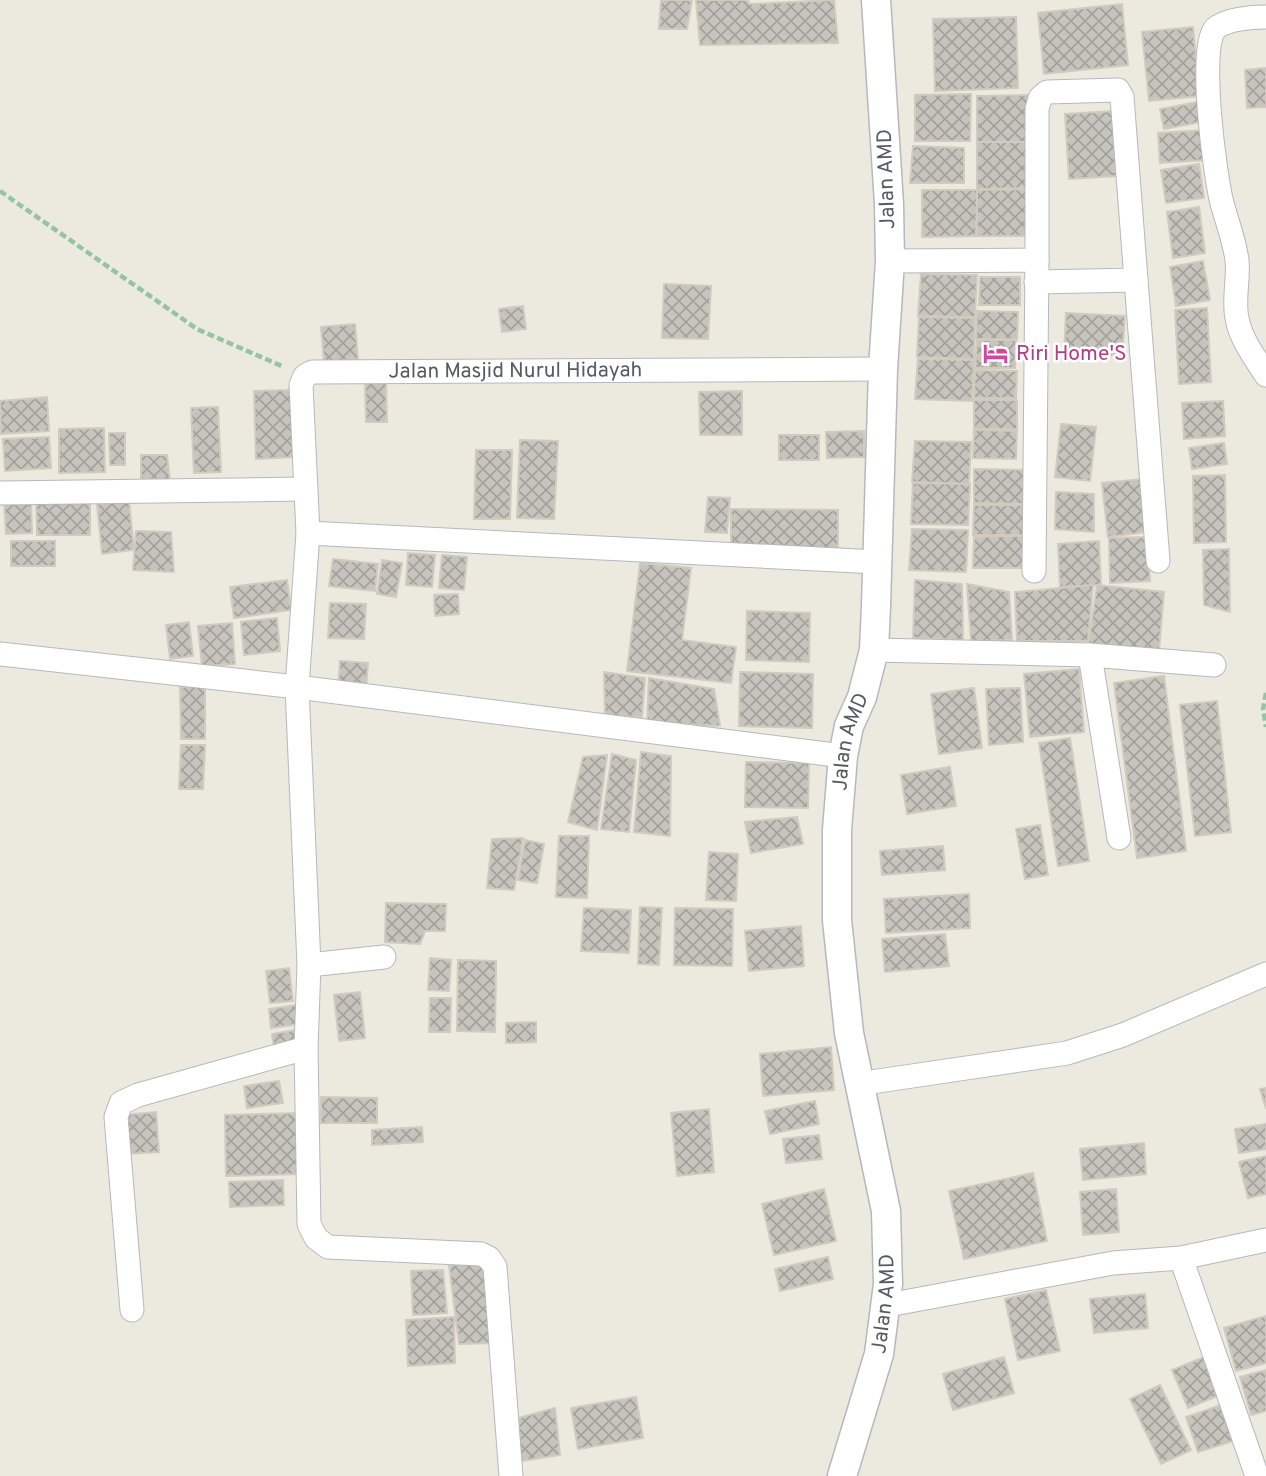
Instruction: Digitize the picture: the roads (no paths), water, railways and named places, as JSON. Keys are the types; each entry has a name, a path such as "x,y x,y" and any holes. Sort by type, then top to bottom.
{"street":[{"name":"Jalan AMD","path":"842,1476 873,1377 888,1305 886,1212 858,1084 837,920 837,830 843,756 849,726 862,697 874,650 883,369 890,261 889,190 876,0"},
{"path":"1266,17 1231,22 1215,29 1208,42 1208,87 1222,203 1231,228 1237,262 1237,319 1249,349 1266,375"},
{"path":"1034,571 1037,109 1040,98 1047,92 1110,88 1118,90 1122,97 1158,561"},
{"path":"890,261 1136,281"},
{"name":"Jalan Masjid Nurul Hidayah","path":"303,489 304,376 326,372 883,369"},
{"path":"0,493 303,489 308,533 298,687 309,965 306,1048 309,1224 316,1238 328,1248 481,1254 493,1262 511,1476"},
{"path":"308,533 877,562"},
{"path":"874,650 1090,655 1214,665"},
{"path":"0,654 298,687 843,756"},
{"path":"1090,655 1119,838"},
{"path":"309,965 384,957"},
{"path":"858,1084 1067,1053 1123,1035 1266,975"},
{"path":"132,1310 116,1117 121,1102 306,1048"},
{"path":"888,1305 1113,1263 1181,1258 1266,1240"},
{"path":"1181,1258 1257,1476"}],"place":[{"name":"Riri Home'S","path":"996,354"}]}
